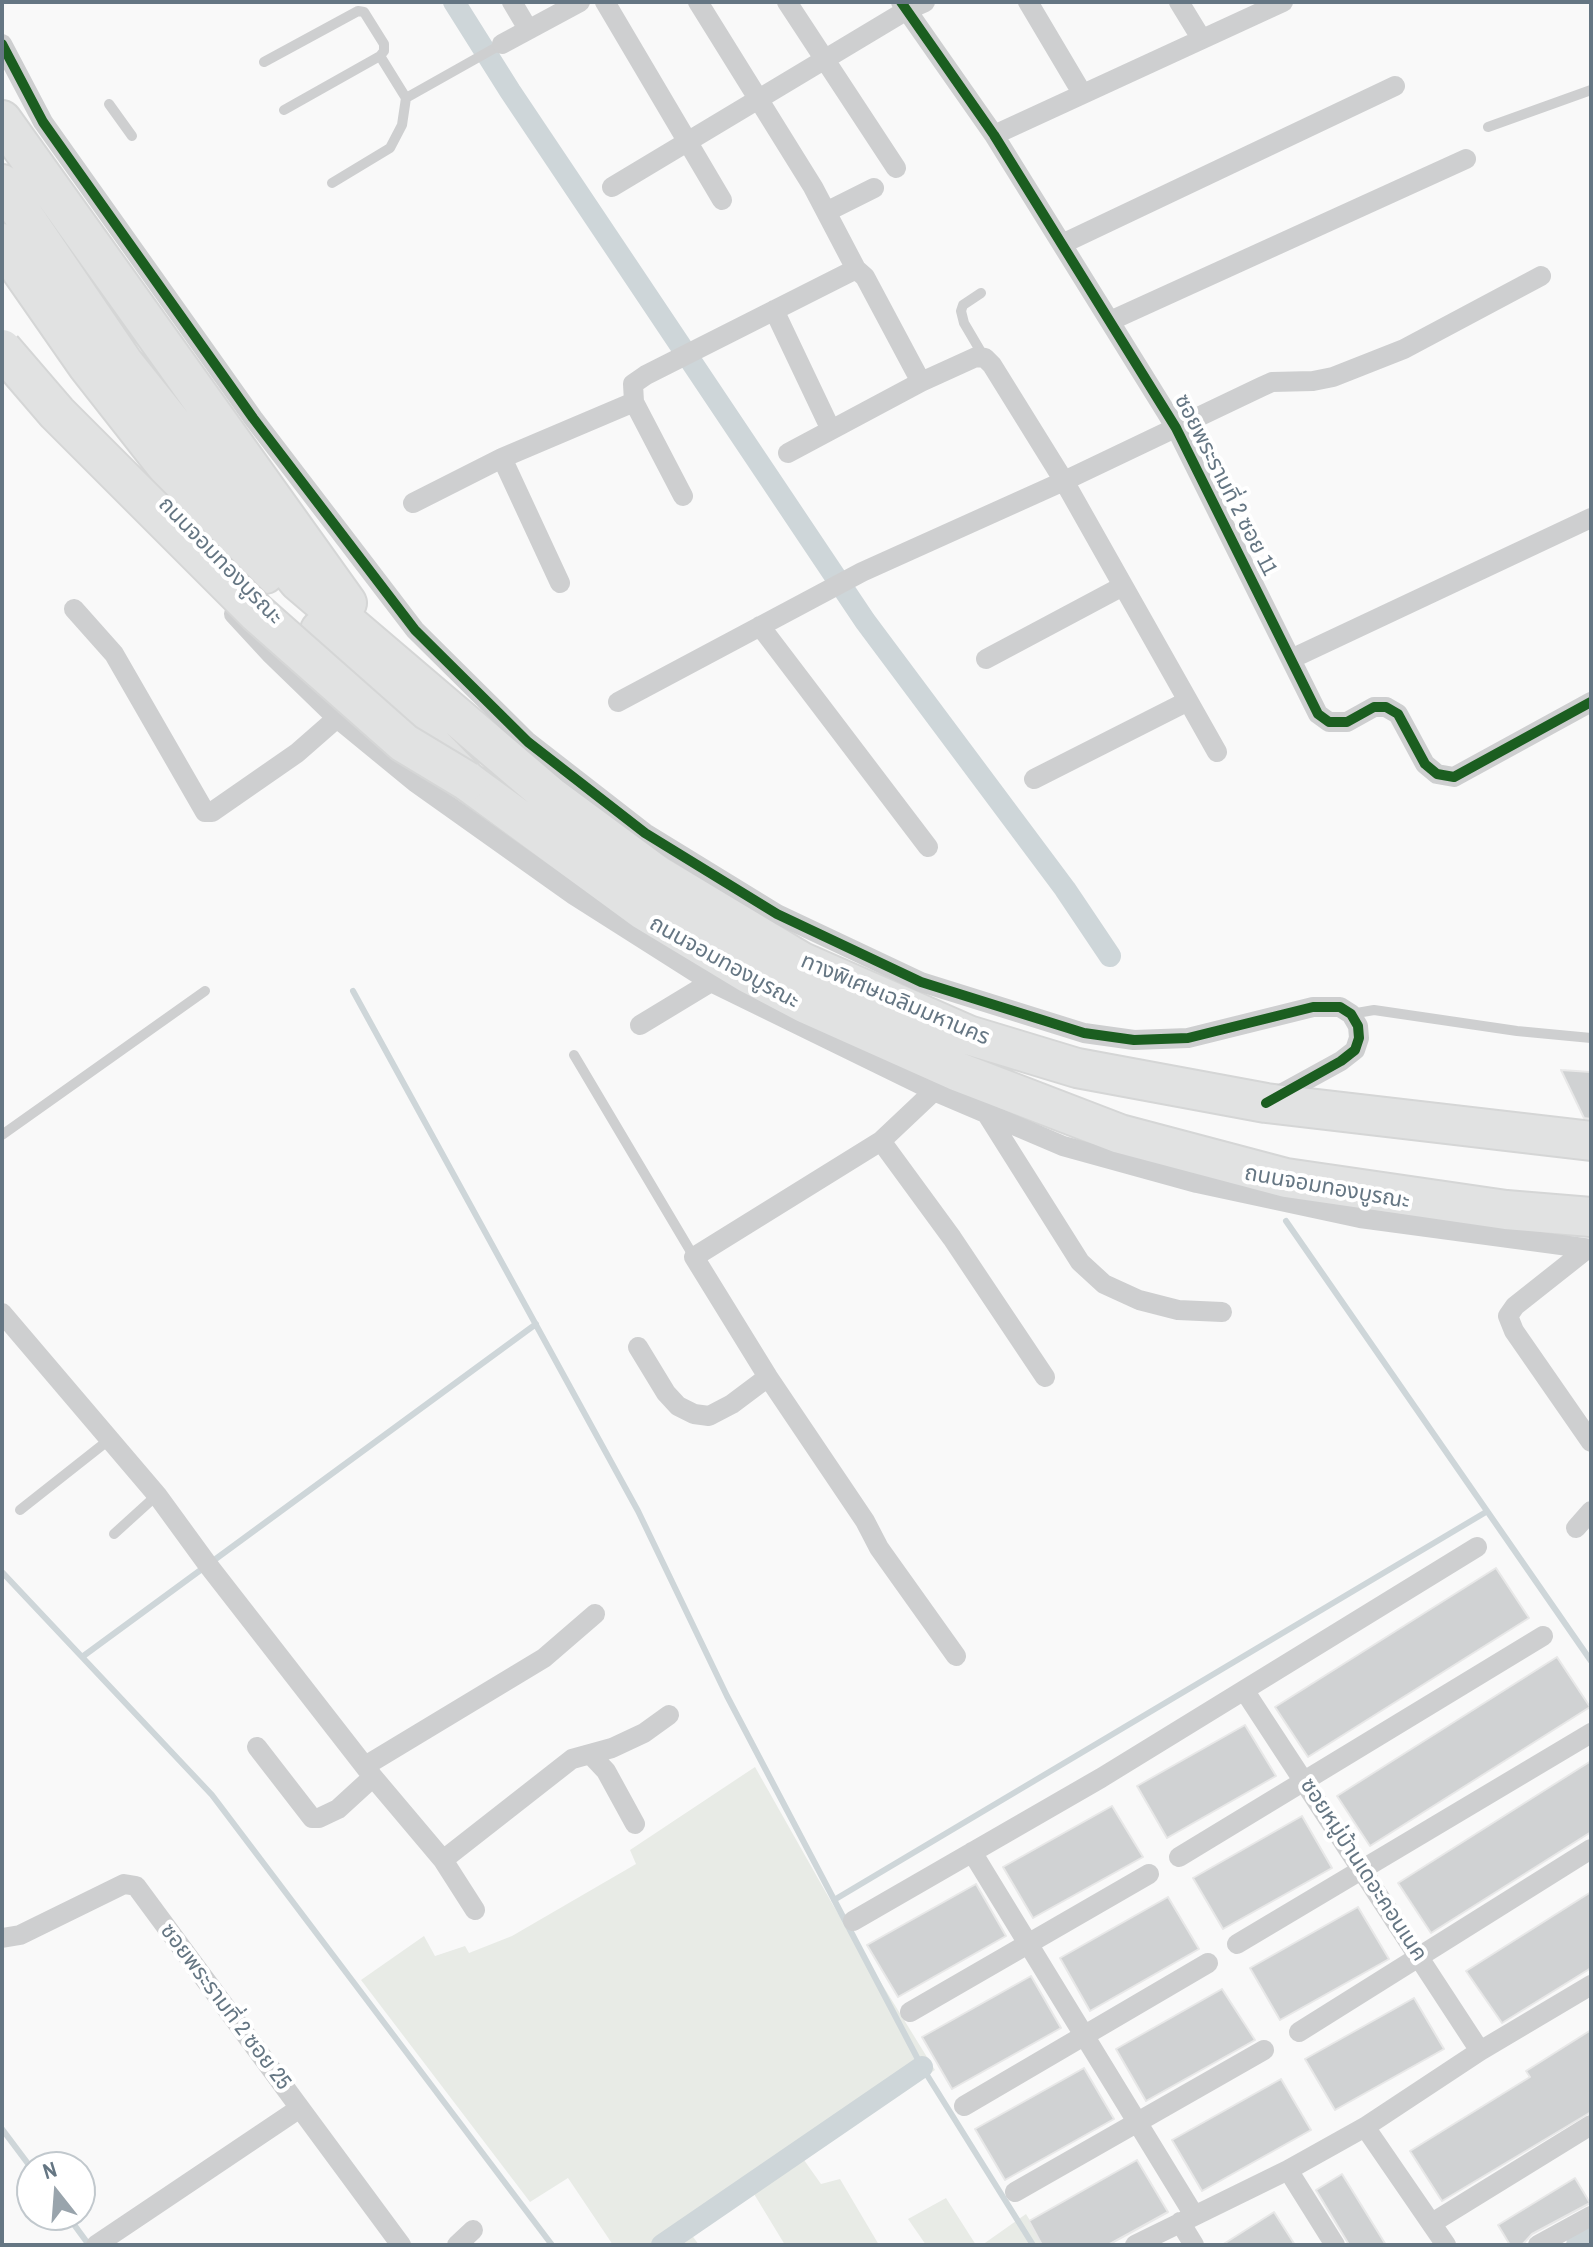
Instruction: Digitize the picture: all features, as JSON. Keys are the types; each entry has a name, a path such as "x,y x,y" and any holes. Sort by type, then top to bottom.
{"highway":[{"path":"2,120 386,657"},
{"path":"2,184 123,362 298,581 386,657"},
{"path":"2,243 87,365 193,500 467,781"},
{"path":"2,349 57,413 257,613 404,743 467,781"},
{"name":"ทางพิเศษเฉลิมมหานคร","path":"386,657 550,796 657,875 802,962 968,1035 1077,1068 1266,1103 1591,1141"},
{"name":"ทางพิเศษเฉลิมมหานคร","path":"467,781 643,910 700,945 806,1004 956,1071 1120,1134 1286,1178 1506,1210 1590,1235"}],"street":[{"path":"512,2 528,29"},
{"path":"605,2 722,200"},
{"path":"698,2 826,212 856,269 865,277 921,382"},
{"path":"787,2 896,168"},
{"path":"1028,2 1082,93"},
{"path":"1179,2 1201,38"},
{"path":"994,135 1283,2"},
{"path":"502,44 570,4"},
{"path":"612,187 911,5"},
{"name":"ซอยพระรามที่ 2 ซอย 11","path":"911,5 1176,428 1318,714 1329,722 1347,722 1374,707 1386,707 1398,714 1425,764 1437,774 1454,777 1591,702"},
{"path":"2,44 43,122 253,418 415,630 528,742 645,833 777,914 921,982 1084,1033 1134,1040 1188,1038 1313,1007 1340,1007 1351,1014 1358,1026 1359,1038 1355,1050 1266,1103"},
{"path":"1062,244 1395,86"},
{"path":"1110,321 1466,159"},
{"path":"826,212 874,188"},
{"path":"683,496 634,402 633,384 697,348 856,269"},
{"path":"618,702 862,572 1272,382 1333,377 1404,349 1541,276"},
{"path":"774,310 831,430"},
{"name":"ถนนจอมทองบูรณะ","path":"2,334 235,580 462,793 534,847 601,888 673,939 838,1027 949,1079 1131,1144 1268,1180 1590,1235"},
{"path":"788,453 921,382 976,357 985,358 1064,481 1217,752"},
{"name":"ถนนจอมทองบูรณะ","path":"2,376 132,514 337,718 415,782 574,895 711,982 934,1091 1063,1146 1197,1183 1360,1218 1590,1235"},
{"path":"413,503 502,458 634,402"},
{"path":"502,458 560,583"},
{"path":"1291,659 1591,518"},
{"path":"986,659 1123,586"},
{"path":"74,609 114,654 205,812 212,812 297,753 337,718"},
{"path":"760,626 928,847"},
{"path":"1034,779 1188,701"},
{"path":"640,1025 711,982"},
{"path":"934,1091 881,1141 694,1257 768,1377 865,1521 879,1548 956,1656"},
{"path":"988,1116 1080,1262 1104,1284 1139,1300 1178,1310 1222,1312"},
{"path":"881,1141 952,1238 1045,1377"},
{"path":"1590,1235 1508,1316 1514,1331 1591,1442"},
{"path":"6,1317 157,1495 369,1771 443,1860 475,1910"},
{"path":"638,1347 666,1393 678,1406 694,1414 709,1416 732,1404 768,1377"},
{"path":"1576,1528 1591,1511"},
{"path":"853,1921 1101,1778 1477,1547"},
{"path":"257,1747 312,1818 319,1818 338,1809 369,1771 544,1658 595,1614"},
{"path":"1179,1857 1543,1636"},
{"name":"ซอยหมู่บ้านเดอะคอนเนค","path":"1244,1690 1480,2051"},
{"path":"443,1860 572,1759 612,1748 644,1733 669,1715"},
{"path":"1237,1944 1591,1733"},
{"path":"590,1754 606,1771 635,1824"},
{"path":"1299,2032 1591,1849"},
{"path":"972,1852 1137,2122 1187,2218 1194,2245"},
{"path":"910,2012 1149,1874"},
{"name":"ซอยพระรามที่ 2 ซอย 25","path":"2,1938 20,1935 124,1884 136,1886 401,2245"},
{"path":"964,2106 1208,1963"},
{"path":"1135,2245 1288,2170 1365,2127 1480,2051 1591,1985"},
{"path":"1015,2192 1264,2050"},
{"path":"96,2245 300,2108"},
{"path":"1432,2223 1591,2125"},
{"path":"1365,2127 1446,2245"},
{"path":"1288,2170 1335,2245"},
{"path":"1538,2245 1591,2216"},
{"path":"457,2245 473,2230"}],"lane":[{"path":"264,62 358,11 364,12 384,44 380,56 284,110"},
{"path":"406,98 502,44"},
{"path":"332,183 390,148 402,125 406,98 380,56"},
{"path":"1488,127 1591,90"},
{"path":"109,104 132,136"},
{"path":"981,293 963,305 961,311 964,323 985,358"},
{"path":"2,1135 205,991"},
{"path":"1351,1014 1374,1010 1517,1031 1591,1038"},
{"path":"574,1055 694,1257"},
{"path":"20,1510 110,1439"},
{"path":"114,1534 157,1495"}],"shaded area":[{"path":"755,1767 833,1905 935,2070 804,2160 821,2184 840,2179 879,2245 785,2245 754,2194 691,2234 699,2245 613,2245 568,2178 530,2202 361,1980 424,1936 435,1956 465,1946 469,1953 512,1936 636,1864 630,1850"},
{"path":"946,2198 976,2245 926,2245 908,2219"},
{"path":"1026,2214 1045,2245 982,2245"}],"building":[{"path":"1561,1070 1591,1072 1591,1119 1584,1118"},
{"path":"1496,1568 1529,1618 1308,1757 1275,1707"},
{"path":"1557,1657 1590,1707 1370,1846 1337,1796"},
{"path":"1245,1725 1276,1776 1167,1838 1137,1786"},
{"path":"1591,1761 1591,1832 1431,1933 1398,1883"},
{"path":"1112,1806 1143,1857 1033,1918 1003,1867"},
{"path":"1302,1816 1332,1868 1223,1929 1193,1878"},
{"path":"976,1884 1006,1936 898,1997 867,1945"},
{"path":"1591,1892 1591,1968 1502,2023 1466,1971"},
{"path":"1168,1897 1199,1949 1090,2011 1060,1958"},
{"path":"1358,1907 1389,1959 1280,2020 1250,1968"},
{"path":"1031,1976 1061,2028 952,2089 922,2037"},
{"path":"1222,1989 1255,2040 1146,2101 1116,2049"},
{"path":"1414,1998 1444,2049 1335,2110 1305,2059"},
{"path":"1591,2030 1591,2112 1442,2201 1410,2151 1530,2077 1526,2071"},
{"path":"1084,2068 1114,2119 1005,2180 975,2129"},
{"path":"1281,2079 1311,2130 1202,2191 1172,2140"},
{"path":"1137,2160 1168,2212 1108,2245 1042,2245 1029,2221"},
{"path":"1342,2174 1386,2245 1349,2245 1316,2190"},
{"path":"1575,2178 1590,2203 1532,2234 1522,2245 1510,2245 1498,2225"},
{"path":"1274,2212 1295,2245 1222,2245"}],"waterway":[{"path":"454,2 510,91 865,621 1065,889 1110,956"},
{"path":"353,991 638,1511 727,1696 922,2067 1033,2245"},
{"path":"1286,1221 1591,1661"},
{"path":"82,1657 536,1324"},
{"path":"834,1900 1486,1512"},
{"path":"2,1572 212,1795 552,2245"},
{"path":"662,2245 922,2067"},
{"path":"2,2129 18,2151"},
{"path":"79,2231 89,2245"},
{"path":"1577,2245 1591,2237"}],"cycle path":[{"path":"901,2 994,135 1176,428 1318,714 1329,722 1347,722 1374,707 1386,707 1398,714 1425,764 1437,774 1454,777 1591,702"},
{"path":"2,44 43,122 253,418 415,630 528,742 645,833 777,914 921,982 1084,1033 1134,1040 1188,1038 1313,1007 1340,1007 1351,1014 1358,1026 1359,1038 1355,1050 1266,1103"}]}
